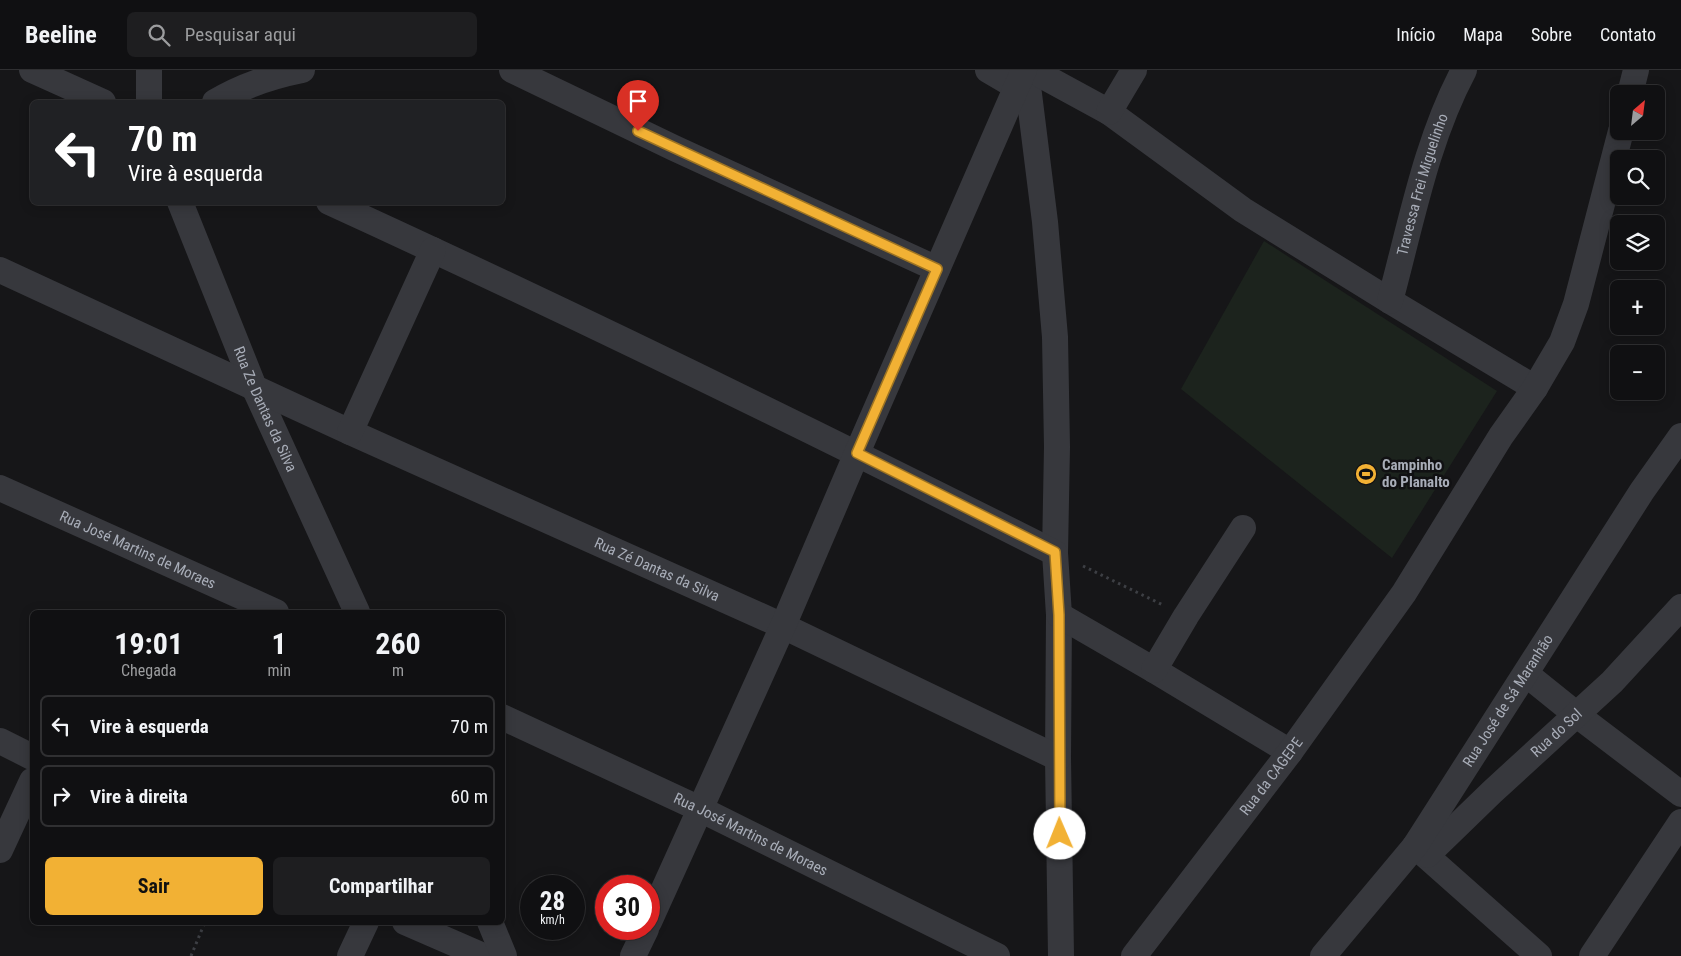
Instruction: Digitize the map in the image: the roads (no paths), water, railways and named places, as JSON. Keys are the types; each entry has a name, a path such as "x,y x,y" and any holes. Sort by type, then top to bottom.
{"street":[{"path":"32,70 99,100"},
{"path":"149,100 150,70"},
{"path":"219,100 258,82 302,70"},
{"path":"512,70 674,148 937,269"},
{"path":"988,70 1025,74 1109,112 1243,210 1390,302 1535,388"},
{"path":"1109,112 1134,70"},
{"name":"Travessa Frei Miguelinho","path":"1390,302 1429,155 1454,88 1464,70"},
{"path":"1632,85 1636,70"},
{"path":"660,898 783,626 937,269 1025,74"},
{"path":"1025,74 1045,222 1055,337 1057,447 1055,552 1059,615 1058,758 1061,956"},
{"name":"Rua da CAGEPE","path":"1134,956 1290,752 1404,593 1502,436 1535,388 1562,342 1576,304 1619,140"},
{"name":"Rua Ze Dantas da Silva","path":"181,205 254,387 356,610"},
{"path":"336,205 740,395 1055,552"},
{"path":"350,432 433,250"},
{"name":"Rua Zé Dantas da Silva","path":"0,270 350,432 783,626 1058,758"},
{"name":"Rua José de Sá Maranhão","path":"1323,956 1421,850 1526,674 1637,500 1681,436"},
{"name":"Rua José Martins de Moraes","path":"0,488 272,610"},
{"path":"1154,670 1186,616 1244,528"},
{"name":"Rua do Sol","path":"1421,850 1492,792 1577,715 1612,682 1681,606"},
{"path":"1059,615 1290,752"},
{"path":"1526,674 1681,794"},
{"name":"Rua José Martins de Moraes","path":"505,718 700,809 997,956"},
{"path":"0,741 30,755"},
{"path":"0,850 30,785"},
{"path":"1592,956 1681,822"},
{"path":"1421,850 1530,953"},
{"path":"350,956 365,925"},
{"path":"412,925 483,956"},
{"path":"491,925 504,956"},
{"path":"633,956 641,940"}],"place":[{"name":"Campinho do Planalto","path":"1366,474"}]}
